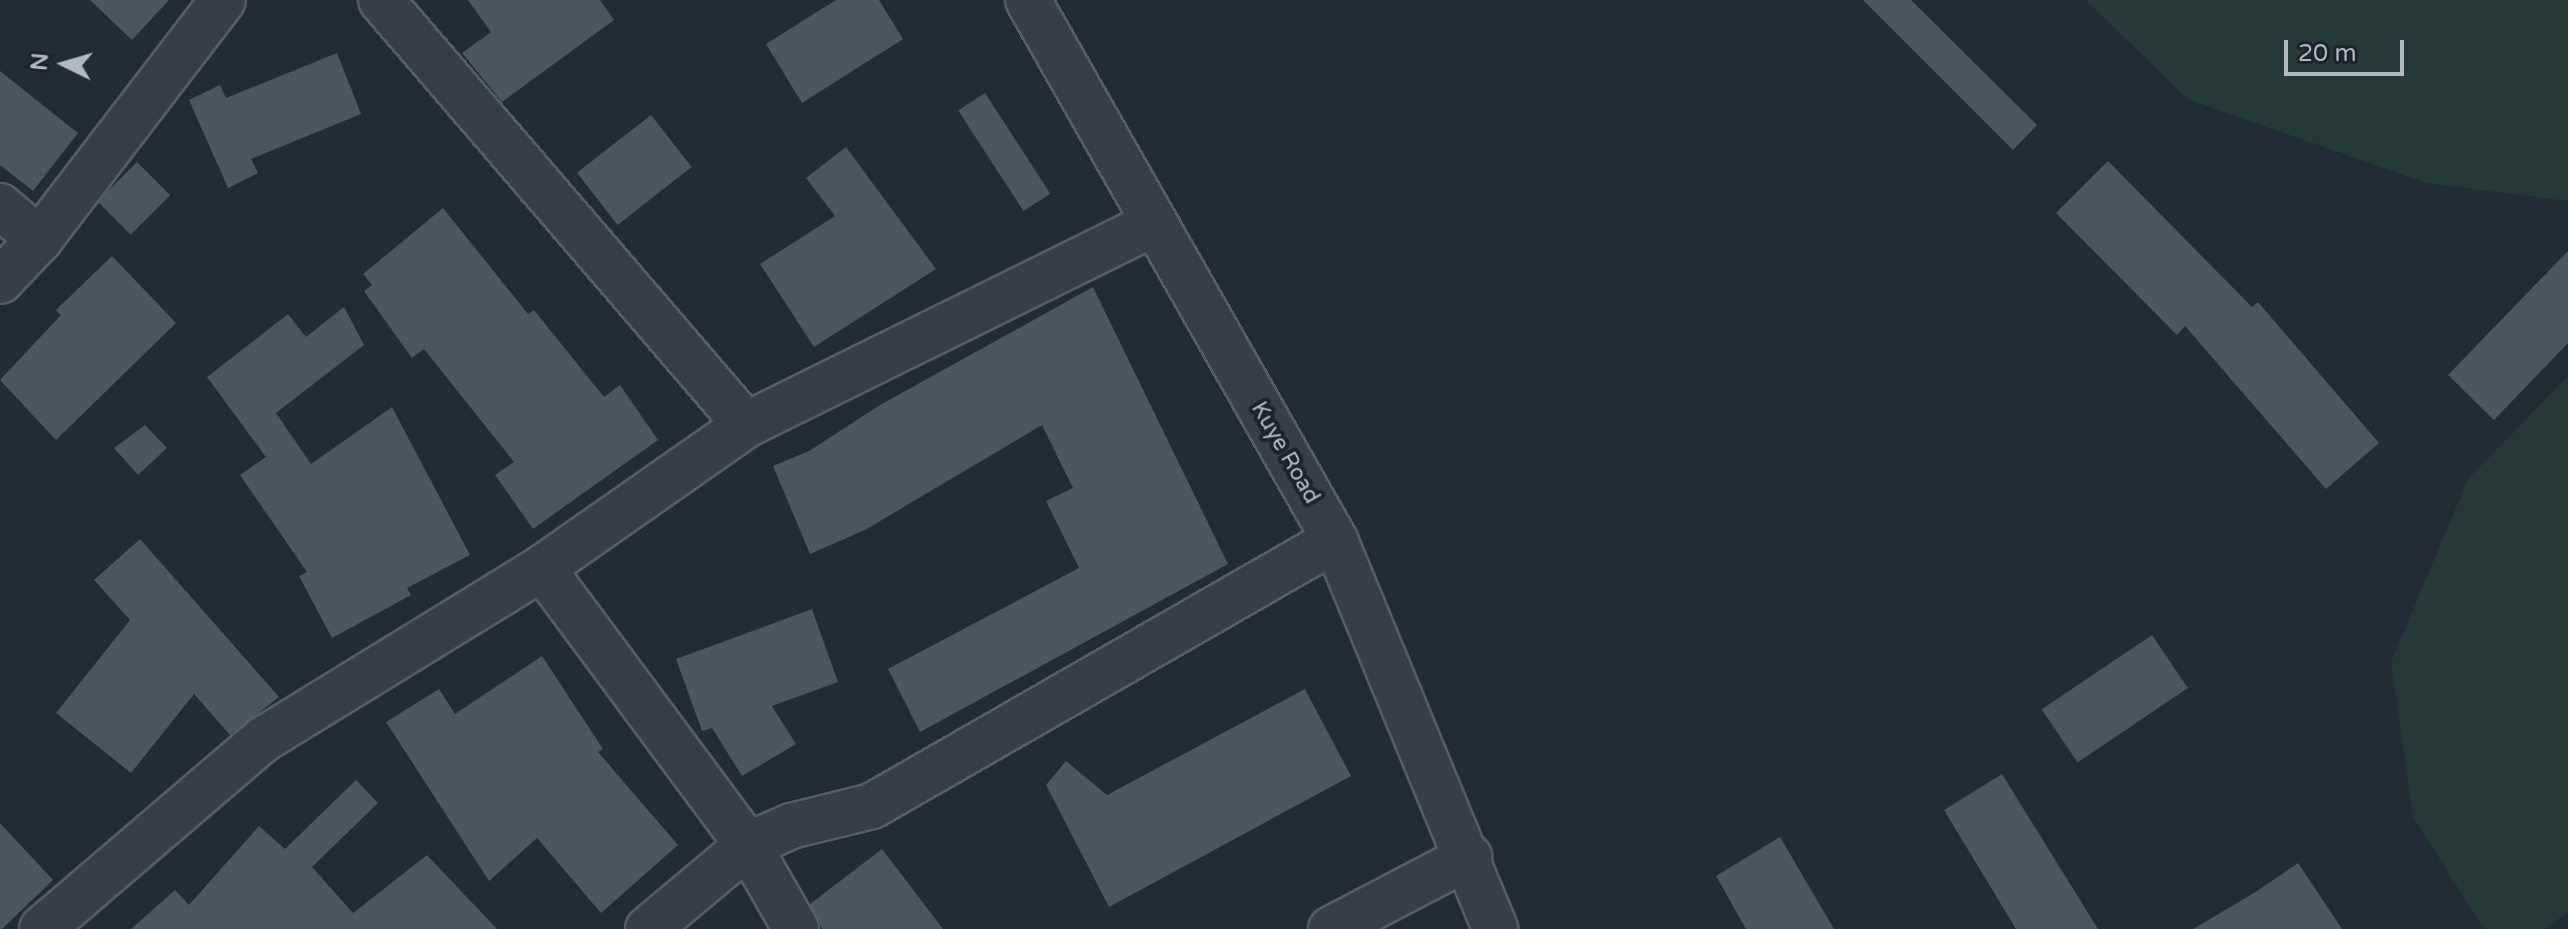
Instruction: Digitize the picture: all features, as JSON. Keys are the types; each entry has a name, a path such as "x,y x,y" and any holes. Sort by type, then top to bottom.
{"street":[{"path":"0,281 39,240 223,0"},
{"path":"381,0 746,425"},
{"name":"Kuye Road","path":"1028,0 1335,540 1469,857 1495,929"},
{"path":"0,206 39,240"},
{"path":"42,929 264,739 542,568 746,425 1154,223"},
{"path":"648,929 748,845 791,826 872,806 1335,540"},
{"path":"542,568 748,845 796,929"},
{"path":"1331,929 1469,857"}],"green space":[{"path":"2086,0 2568,0 2568,201 2426,183 2187,99"},
{"path":"2568,376 2568,912 2545,929 2484,929 2413,817 2391,662 2468,479"}],"building":[{"path":"90,0 169,0 132,40"},
{"path":"468,0 600,0 614,20 502,102 462,53 491,32"},
{"path":"836,0 879,0 903,39 802,103 766,44"},
{"path":"1863,0 1911,0 2037,125 2013,150"},
{"path":"337,53 361,114 251,159 258,173 228,188 189,100 220,85 226,98"},
{"path":"0,71 78,133 33,191 0,165"},
{"path":"985,93 1050,194 1024,211 958,110"},
{"path":"651,115 692,167 618,225 577,173"},
{"path":"846,147 936,269 814,347 760,264 835,216 806,178"},
{"path":"2108,161 2252,307 2258,302 2379,443 2326,489 2185,326 2177,335 2056,213"},
{"path":"137,162 170,195 131,235 97,202"},
{"path":"443,208 528,314 534,310 604,397 620,385 658,440 533,529 495,475 514,462 424,349 412,358 364,291 372,285 363,274"},
{"path":"2568,251 2568,343 2494,420 2448,375"},
{"path":"112,256 176,323 56,440 0,380 61,315 56,310"},
{"path":"1093,287 1228,564 920,732 888,669 1079,568 1046,501 1073,488 1042,425 865,530 810,554 773,466 809,451 880,405"},
{"path":"344,307 364,345 276,413 311,464 392,407 470,555 407,588 411,595 332,638 299,576 307,572 240,475 266,457 207,377 288,314 306,337"},
{"path":"145,425 167,448 138,475 114,448"},
{"path":"140,539 279,697 230,735 194,694 131,773 56,713 130,620 94,580"},
{"path":"812,609 838,682 772,706 796,744 742,776 712,728 702,731 676,659"},
{"path":"2152,635 2188,688 2078,762 2042,709"},
{"path":"542,656 603,749 598,752 678,845 601,913 537,838 489,881 386,722 439,689 455,714"},
{"path":"1305,689 1351,776 1109,907 1046,785 1066,761 1107,795"},
{"path":"2002,774 2098,929 2016,929 1944,810"},
{"path":"356,780 378,803 312,867 353,913 427,855 497,929 131,929 175,890 189,905 259,826 285,849"},
{"path":"0,823 53,880 2,929 0,929"},
{"path":"1780,837 1834,929 1746,929 1716,876"},
{"path":"882,849 943,929 822,929 810,904"},
{"path":"2298,863 2342,929 2193,929 2254,893"}]}
